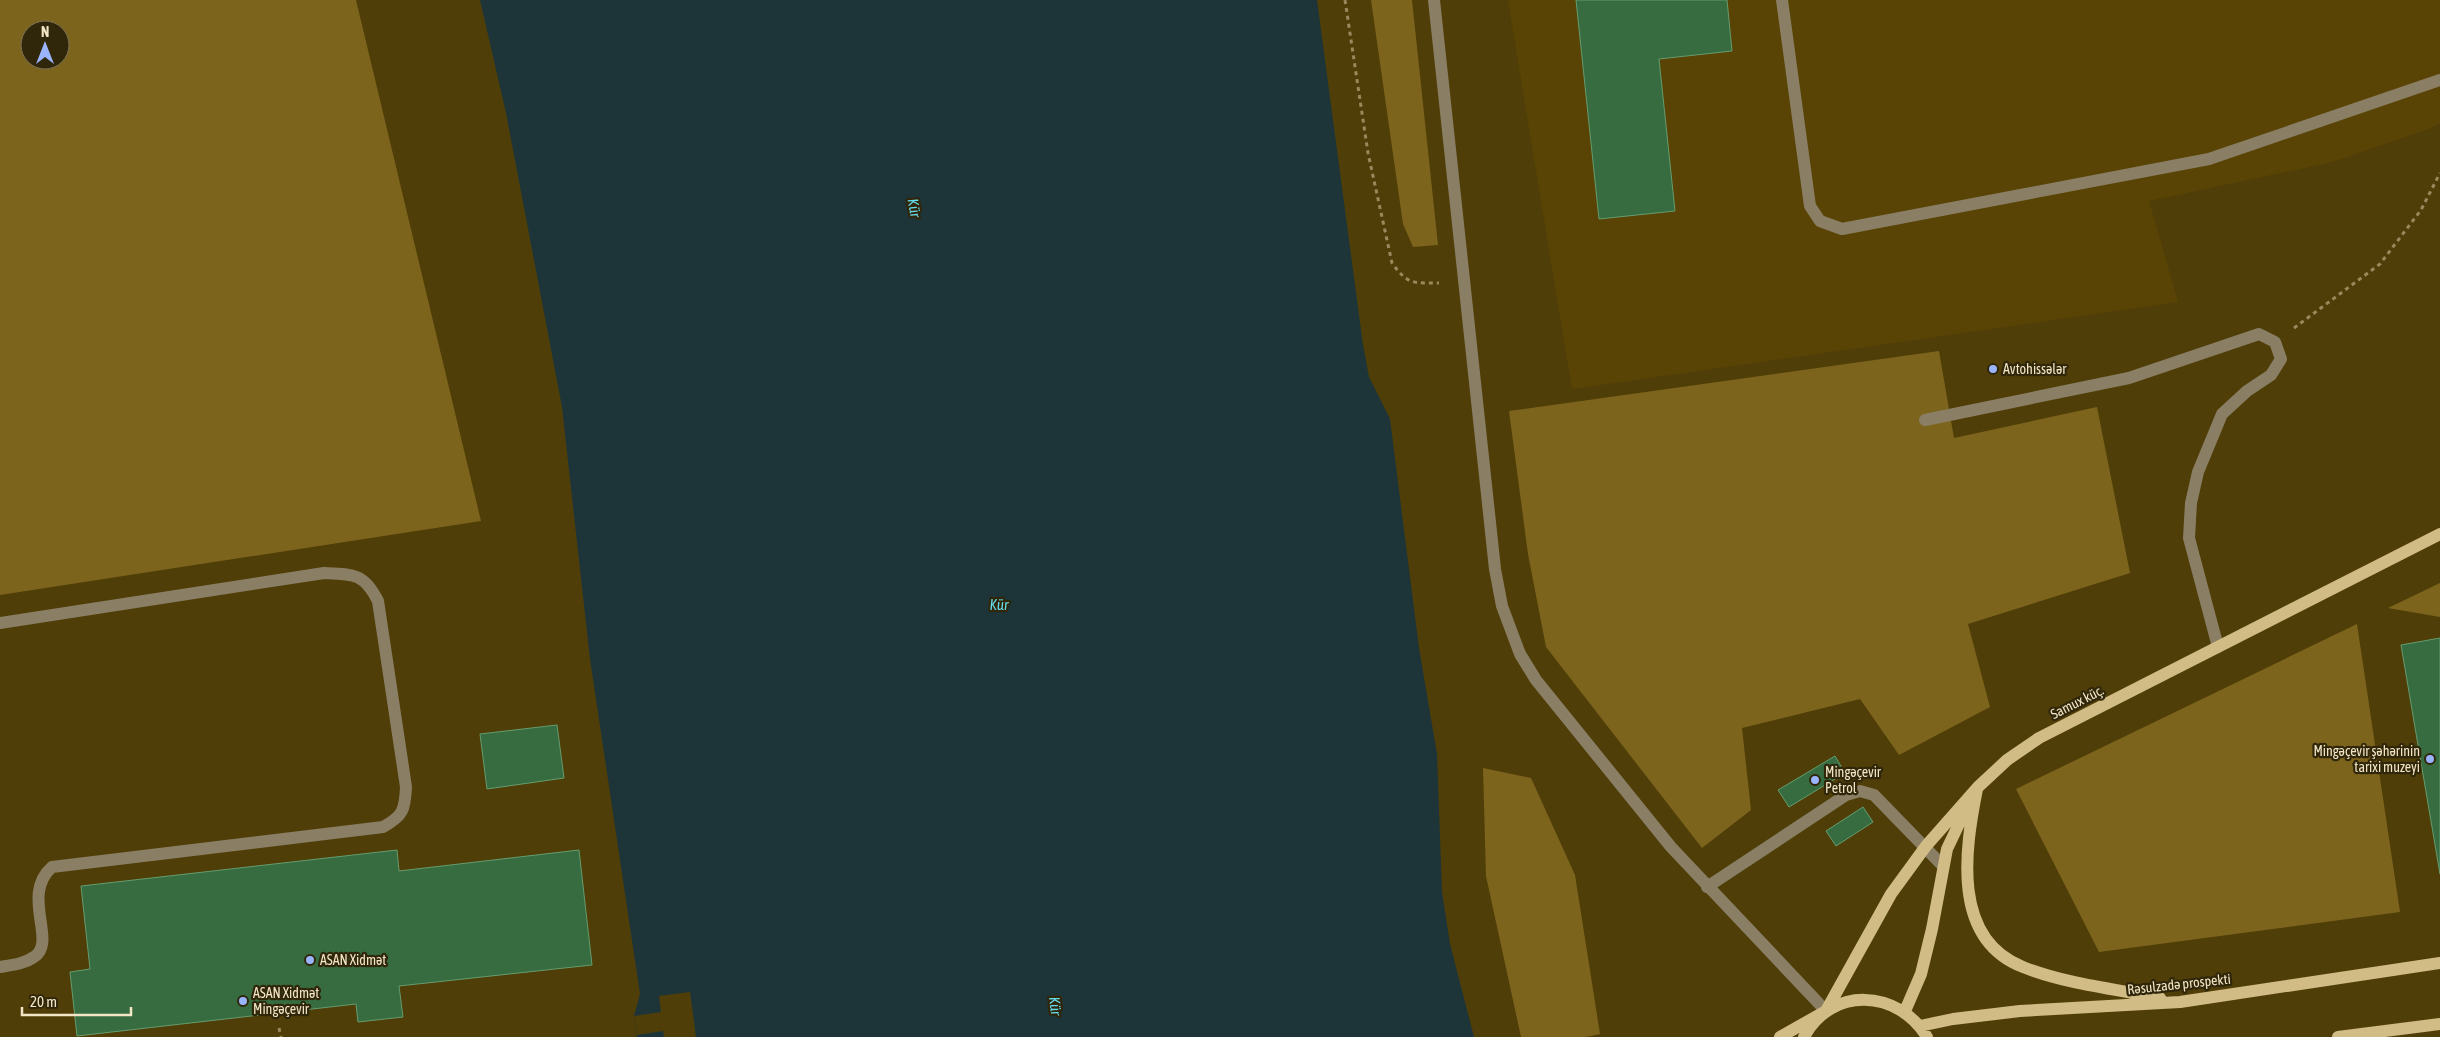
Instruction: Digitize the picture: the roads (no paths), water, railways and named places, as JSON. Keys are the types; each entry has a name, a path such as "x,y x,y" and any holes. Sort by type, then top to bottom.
{"main road":[{"name":"Samux küç.","path":"1826,1011 1891,894 1926,846 1978,787 2007,760 2039,738 2440,534"},
{"path":"1904,1012 1922,974 1947,849 1978,787"},
{"path":"1978,787 1968,835 1967,880 1972,907 1981,933 1996,951 2022,967 2068,980 2180,1002"},
{"name":"Rəsulzadə prospekti","path":"1923,1031 1953,1019 2020,1012 2180,1002 2440,964"},
{"path":"1780,1037 1846,1002 1866,999 1886,1002 1904,1012 1923,1031"},
{"path":"1804,1037 1810,1026 1826,1011"},
{"path":"2338,1037 2440,1024"}],"street":[{"path":"1434,0 1495,569 1502,606 1520,654 1536,680 1568,722 1671,848 1826,1011"},
{"path":"1782,0 1810,206 1820,221 1842,229 2209,159 2440,80"},
{"path":"1925,420 2129,378 2259,334 2276,342 2281,359 2271,375 2247,391 2222,414 2198,472 2191,503 2189,538 2218,647"},
{"path":"0,623 324,574 352,574 370,584 378,601 406,787 405,803 398,818 382,827 52,867 42,876 38,891 43,941 36,956 23,963 0,967"},
{"path":"1707,887 1846,795 1860,791 1874,795 1926,846 1943,866"}],"water":[{"name":"Kür","path":"480,0 1317,0 1363,345 1369,377 1390,419 1419,648 1437,754 1442,892 1450,944 1474,1037 637,1037 634,1016 640,994 590,659 562,407 506,113"}],"place":[{"name":"Avtohissələr","path":"1993,369"},
{"name":"Mingəçevir şəhərinin tarixi muzeyi","path":"2430,759"},
{"name":"Mingəçevir Petrol","path":"1815,780"},
{"name":"ASAN Xidmət","path":"310,960"},
{"name":"ASAN Xidmət Mingəçevir","path":"243,1001"}]}
